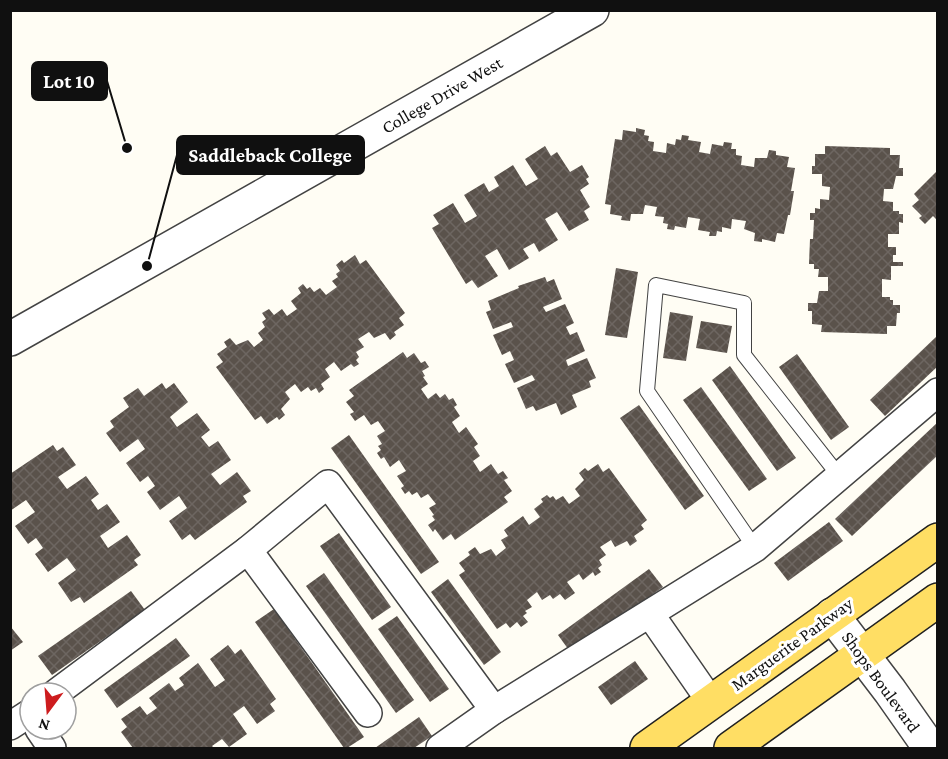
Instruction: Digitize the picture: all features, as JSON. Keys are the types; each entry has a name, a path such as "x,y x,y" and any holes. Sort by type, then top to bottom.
{"main road":[{"name":"Marguerite Parkway","path":"647,748 938,540"},
{"path":"731,748 938,600"}],"street":[{"name":"College Drive West","path":"10,339 592,10"},
{"path":"440,748 494,710 755,548 938,392"},
{"path":"72,681 248,550 328,484 494,710"},
{"path":"248,550 368,713"},
{"path":"650,614 711,702"},
{"name":"Shops Boulevard","path":"832,615 930,748"}],"lane":[{"path":"755,548 647,391 656,285 744,303 744,355 840,477"}],"building":[{"path":"636,128 645,130 644,135 649,136 648,141 654,142 653,151 666,153 667,143 675,145 676,139 681,140 682,135 689,136 688,140 701,142 699,152 710,154 712,144 723,146 724,142 732,143 731,149 736,149 736,155 742,156 741,165 754,167 755,158 767,158 769,150 776,151 776,155 789,157 787,167 795,168 791,191 794,191 784,234 777,233 775,242 762,239 762,242 754,241 755,233 744,229 746,221 732,219 731,229 722,227 722,232 717,231 716,236 709,236 710,232 698,230 700,219 688,217 686,228 675,226 674,230 667,229 668,224 663,223 664,217 655,216 657,207 645,205 643,214 631,214 630,221 621,220 622,216 610,214 611,205 605,204 615,139 622,140 623,130 636,132"},
{"path":"545,146 551,156 557,152 570,172 582,165 589,177 586,179 589,184 580,190 590,207 584,211 589,220 569,231 557,212 545,219 558,240 539,252 534,243 523,249 529,258 509,270 497,249 485,256 498,276 478,288 472,280 466,284 432,228 439,224 433,215 453,203 465,223 477,216 464,195 484,183 489,192 499,186 494,177 513,165 526,186 538,179 525,159"},
{"path":"825,146 890,148 890,155 900,155 899,168 903,168 903,176 896,176 893,189 884,189 883,201 893,202 893,211 903,214 903,223 899,222 899,234 888,234 888,247 896,247 893,262 903,262 903,266 891,266 891,280 882,279 882,297 890,297 893,305 900,305 896,326 887,326 887,334 821,332 822,325 812,324 812,311 808,311 808,303 817,303 819,291 828,291 828,277 818,277 819,269 814,269 814,264 809,264 810,239 813,239 814,220 810,220 810,213 815,213 815,208 820,209 820,199 829,200 830,187 822,186 822,174 812,174 815,154 825,154"},
{"path":"938,170 938,221 933,216 925,224 919,218 922,216 912,206 919,200 914,194"},
{"path":"355,255 360,264 366,260 405,313 399,318 404,325 394,332 396,335 390,340 385,333 374,338 369,332 358,339 364,347 356,352 359,357 356,360 359,364 354,367 351,364 341,371 334,362 325,369 330,377 321,384 324,389 319,393 316,388 311,391 308,387 301,392 295,384 285,392 290,399 281,409 285,415 267,424 261,416 255,420 216,367 223,362 217,354 227,347 224,342 230,338 236,345 248,340 254,347 263,340 258,333 265,327 262,322 266,319 262,313 269,309 274,315 282,309 287,316 297,309 291,301 301,293 298,288 303,284 314,292 320,288 326,295 337,287 332,281 338,277 336,274 340,271 336,265 342,260 344,263"},
{"path":"616,268 638,272 627,338 605,335"},
{"path":"545,277 547,282 554,279 562,299 543,307 546,312 565,304 574,323 566,327 570,335 577,332 585,351 566,360 568,366 587,358 596,378 589,381 591,387 572,395 577,407 561,415 556,403 536,411 533,406 526,409 517,388 535,380 532,375 514,383 505,364 514,360 510,351 502,355 493,335 513,327 511,322 493,329 486,312 491,310 488,301 519,288 518,286"},
{"path":"670,312 693,316 686,361 663,358"},
{"path":"701,321 732,326 727,353 696,348"},
{"path":"938,335 938,366 885,416 870,400"},
{"path":"403,352 407,358 414,353 421,363 425,361 429,367 422,371 428,384 421,389 428,399 436,393 440,398 445,394 449,400 453,398 457,405 454,407 460,416 452,422 459,433 466,427 478,444 474,447 480,456 473,461 480,472 491,464 498,474 503,471 508,478 504,480 512,491 504,497 508,502 455,540 451,534 443,540 435,529 433,532 428,525 435,520 429,508 436,504 428,494 421,498 417,492 412,495 409,491 405,494 401,488 404,486 397,476 406,471 399,460 390,467 384,457 381,459 377,453 381,450 378,446 382,444 377,436 385,431 378,421 371,425 364,415 355,421 350,414 354,412 346,402 354,396 349,390"},
{"path":"797,354 849,427 831,440 779,367"},
{"path":"730,366 796,458 777,471 712,380"},
{"path":"162,383 166,389 174,383 188,402 170,417 177,427 197,413 210,430 201,437 209,447 218,441 231,460 211,474 220,485 237,472 251,491 243,496 247,502 195,540 190,534 182,540 169,521 187,508 179,496 160,510 147,492 155,486 148,476 140,482 126,463 145,449 138,439 120,452 106,433 114,427 110,421 129,407 123,398 138,388 144,396"},
{"path":"701,387 767,479 749,491 683,400"},
{"path":"639,405 704,496 685,510 620,418"},
{"path":"938,422 938,455 852,536 835,519"},
{"path":"349,435 439,562 421,574 331,448"},
{"path":"53,445 57,451 63,447 76,465 58,477 67,489 86,476 99,494 91,500 98,510 107,504 120,522 100,536 108,548 127,535 141,555 134,560 138,565 84,603 80,597 71,602 58,583 76,570 67,558 48,572 35,554 43,548 36,538 28,544 15,526 35,512 26,500 10,511 10,474"},
{"path":"598,464 603,472 609,468 647,520 641,525 644,529 634,536 637,541 630,546 627,541 615,547 611,540 600,547 606,555 599,560 602,565 598,568 601,572 595,576 593,572 583,580 579,574 567,582 575,593 565,600 560,594 553,599 550,595 542,600 537,592 527,600 532,607 525,611 527,613 523,616 528,622 521,627 517,622 510,628 506,623 497,629 459,575 465,571 459,563 470,555 468,552 475,547 480,554 491,549 496,556 506,548 501,540 508,536 504,530 523,516 529,525 540,517 534,509 543,502 541,499 547,495 550,498 553,496 556,500 563,496 569,504 580,496 575,489 584,480 579,473 585,468 588,471"},
{"path":"829,522 843,541 788,581 774,563"},
{"path":"339,533 391,607 372,620 320,546"},
{"path":"649,569 663,587 571,653 558,635"},
{"path":"324,573 414,700 396,713 306,586"},
{"path":"448,579 501,652 484,665 431,592"},
{"path":"131,591 145,610 52,675 38,656"},
{"path":"274,609 364,737 347,748 344,748 255,622"},
{"path":"397,616 449,689 430,702 378,629"},
{"path":"10,626 23,642 10,651"},
{"path":"176,638 190,656 117,708 104,690"},
{"path":"228,645 235,654 241,649 276,699 270,704 275,711 257,724 244,706 233,714 247,734 229,747 222,739 212,746 214,748 133,748 121,732 127,727 121,719 140,706 147,715 157,708 149,698 169,683 175,691 184,685 179,678 198,663 215,687 225,680 210,659"},
{"path":"635,661 648,679 611,705 598,687"},
{"path":"419,717 432,736 414,748 375,748"}],"place":[{"name":"Lot 10","path":"127,148"},
{"name":"Saddleback College","path":"147,266"}]}
